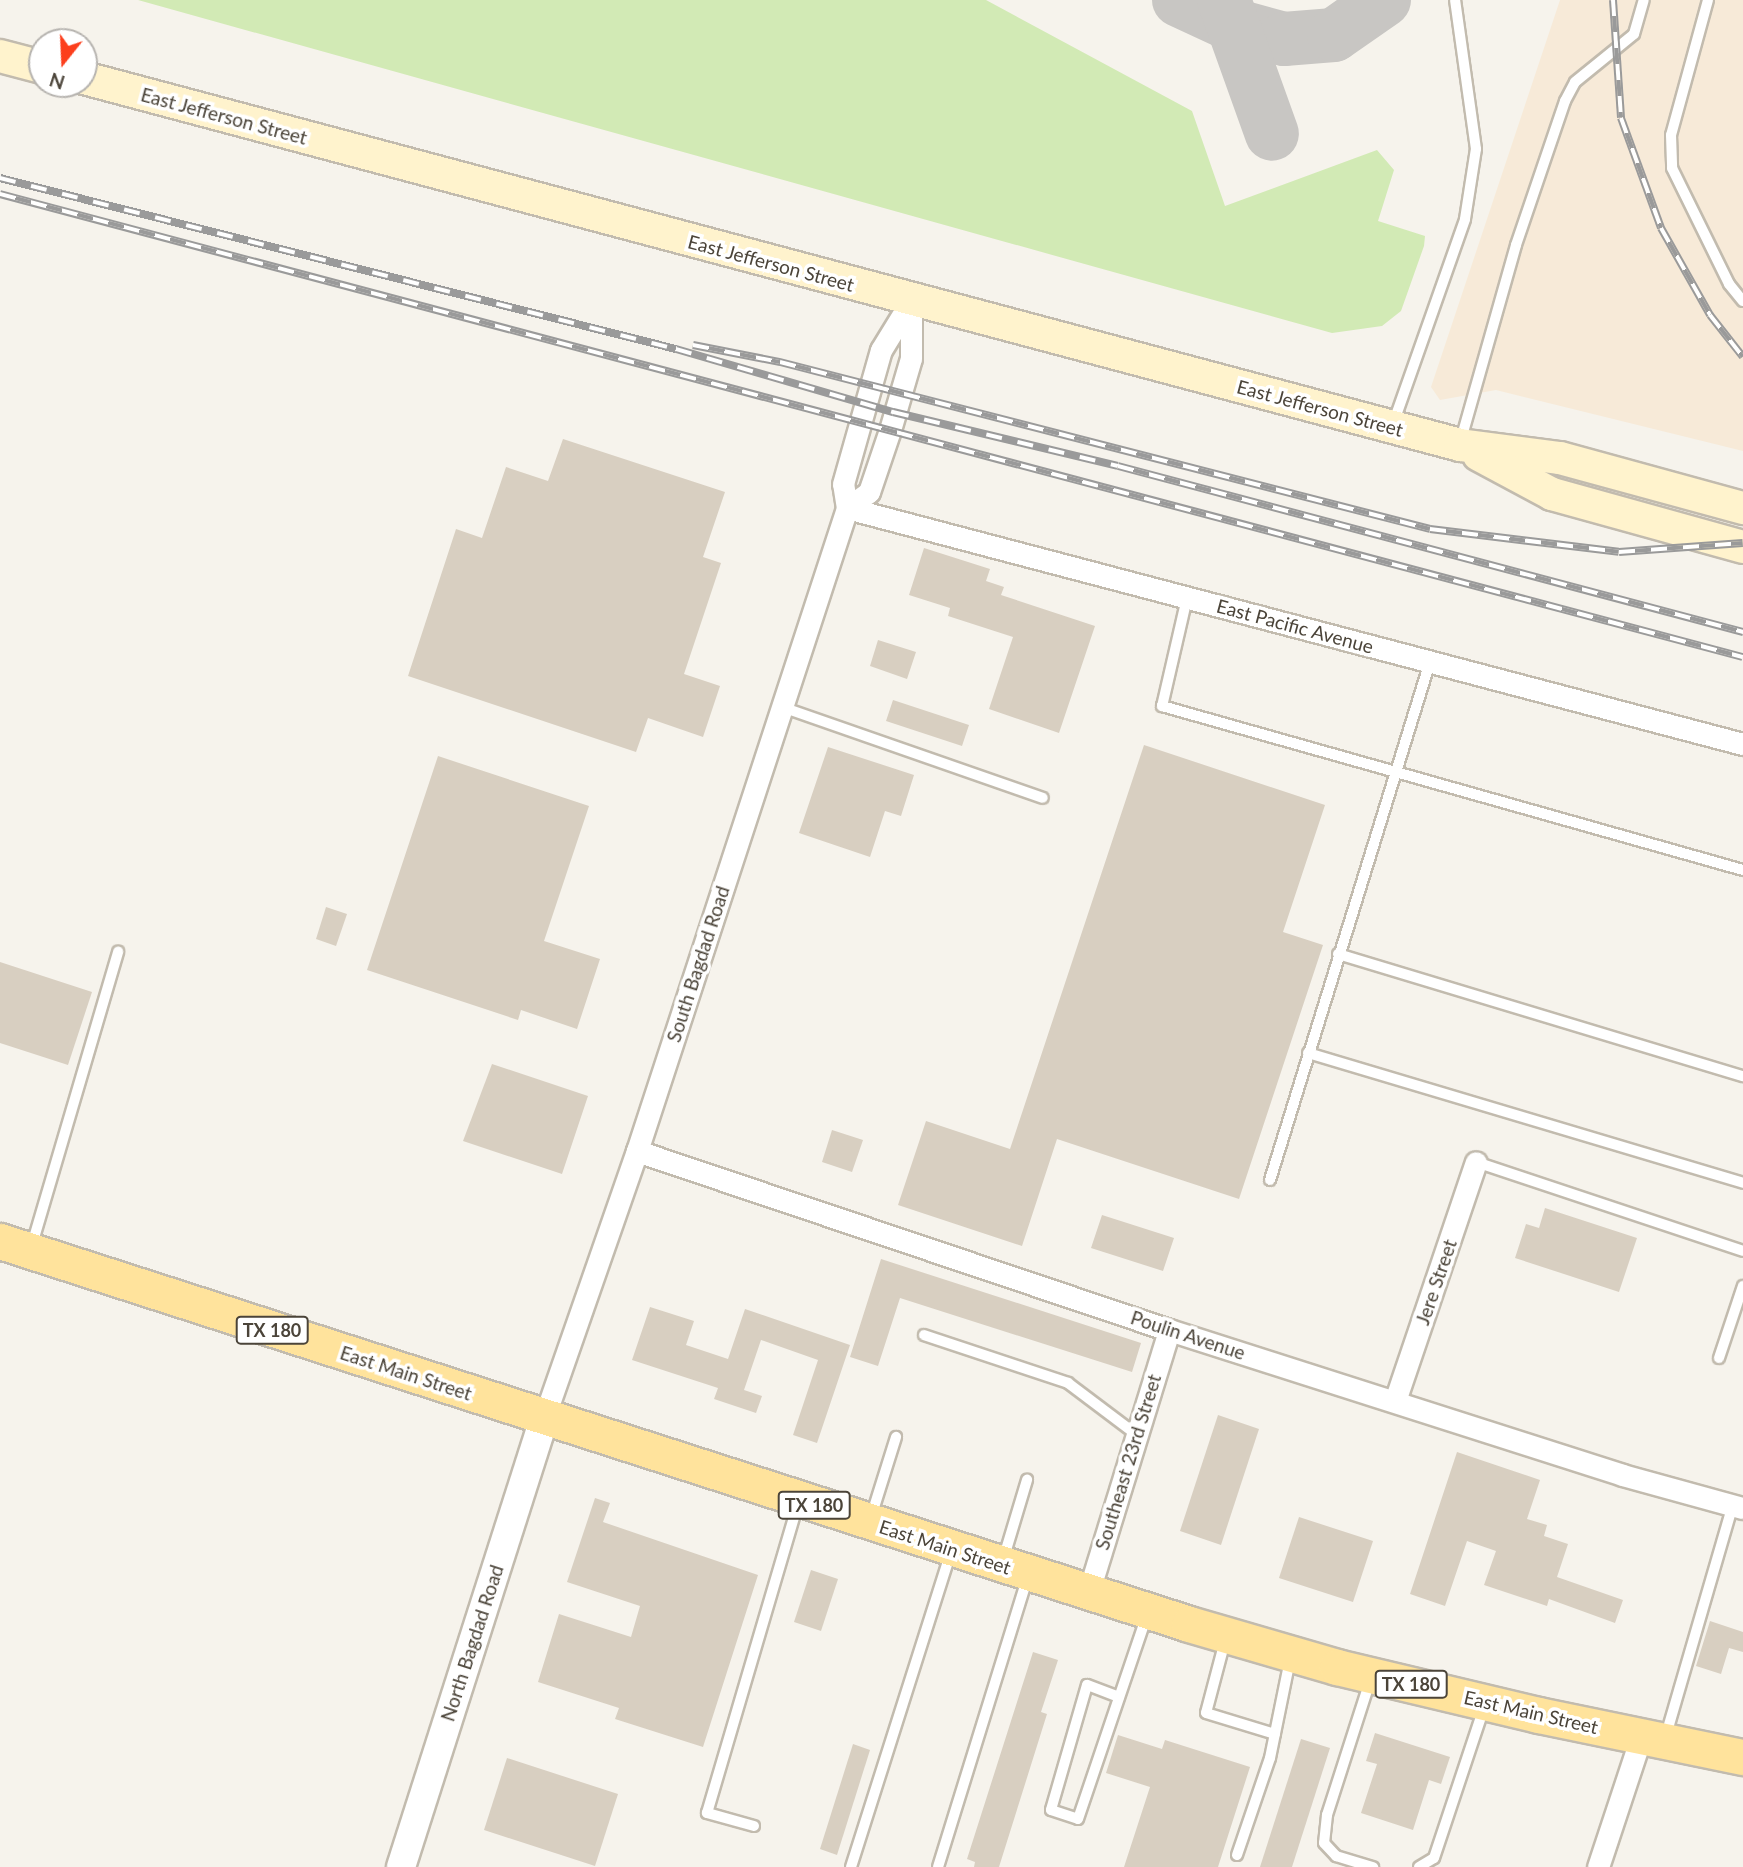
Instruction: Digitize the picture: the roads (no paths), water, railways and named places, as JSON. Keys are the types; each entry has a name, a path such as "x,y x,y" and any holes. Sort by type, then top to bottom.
{"main road":[{"path":"0,56 28,63"},
{"name":"East Jefferson Street","path":"98,82 911,301 1392,427 1460,444 1560,458 1743,508"},
{"name":"East Jefferson Street","path":"1460,444 1552,494 1743,547"},
{"name":"East Main Street","path":"15,1246 1087,1594 1372,1675 1486,1703 1743,1757"}],"street":[{"name":"South Bagdad Road","path":"847,508 869,492 890,430 911,359 911,301"},
{"name":"South Bagdad Road","path":"544,1418 637,1151 847,508 843,484 881,350 911,301"},
{"name":"East Pacific Avenue","path":"847,508 1743,744"},
{"name":"Poulin Avenue","path":"637,1151 1169,1330 1738,1508"},
{"name":"Jere Street","path":"1395,1401 1476,1162"},
{"name":"Southeast 23rd Street","path":"1087,1594 1169,1330"},
{"name":"North Bagdad Road","path":"401,1867 544,1418"},
{"path":"1598,1867 1653,1739"}],"lane":[{"path":"1392,427 1465,219 1476,149 1455,0"},
{"path":"1460,444 1516,245 1565,102 1576,82 1634,34 1644,0"},
{"path":"1708,0 1671,135 1672,168 1729,284 1743,301"},
{"path":"1187,598 1162,706 1743,870"},
{"path":"1270,1180 1430,662"},
{"path":"782,707 1043,798"},
{"path":"15,1246 118,952"},
{"path":"1338,954 1743,1076"},
{"path":"1308,1053 1743,1183"},
{"path":"1476,1162 1743,1251"},
{"path":"1718,1357 1743,1286"},
{"path":"924,1335 1068,1383 1137,1435"},
{"path":"869,1523 896,1437"},
{"path":"938,1867 1015,1570 1027,1480"},
{"path":"754,1826 706,1813 799,1500"},
{"path":"1653,1739 1738,1508"},
{"path":"851,1867 952,1549"},
{"path":"1119,1697 1087,1685 1051,1810 1078,1819 1148,1612"},
{"path":"1227,1635 1206,1713 1275,1734"},
{"path":"1237,1855 1275,1734 1292,1654"},
{"path":"1372,1675 1327,1815 1324,1843 1336,1856 1373,1867"},
{"path":"1419,1867 1434,1858 1486,1703"}],"railway":[{"path":"1613,0 1621,118 1661,228 1710,315 1743,357"},
{"path":"0,178 676,349 893,412 1118,466 1743,632"},
{"path":"0,194 1743,657"},
{"path":"693,345 780,362 1430,529 1619,552 1743,543"}]}
